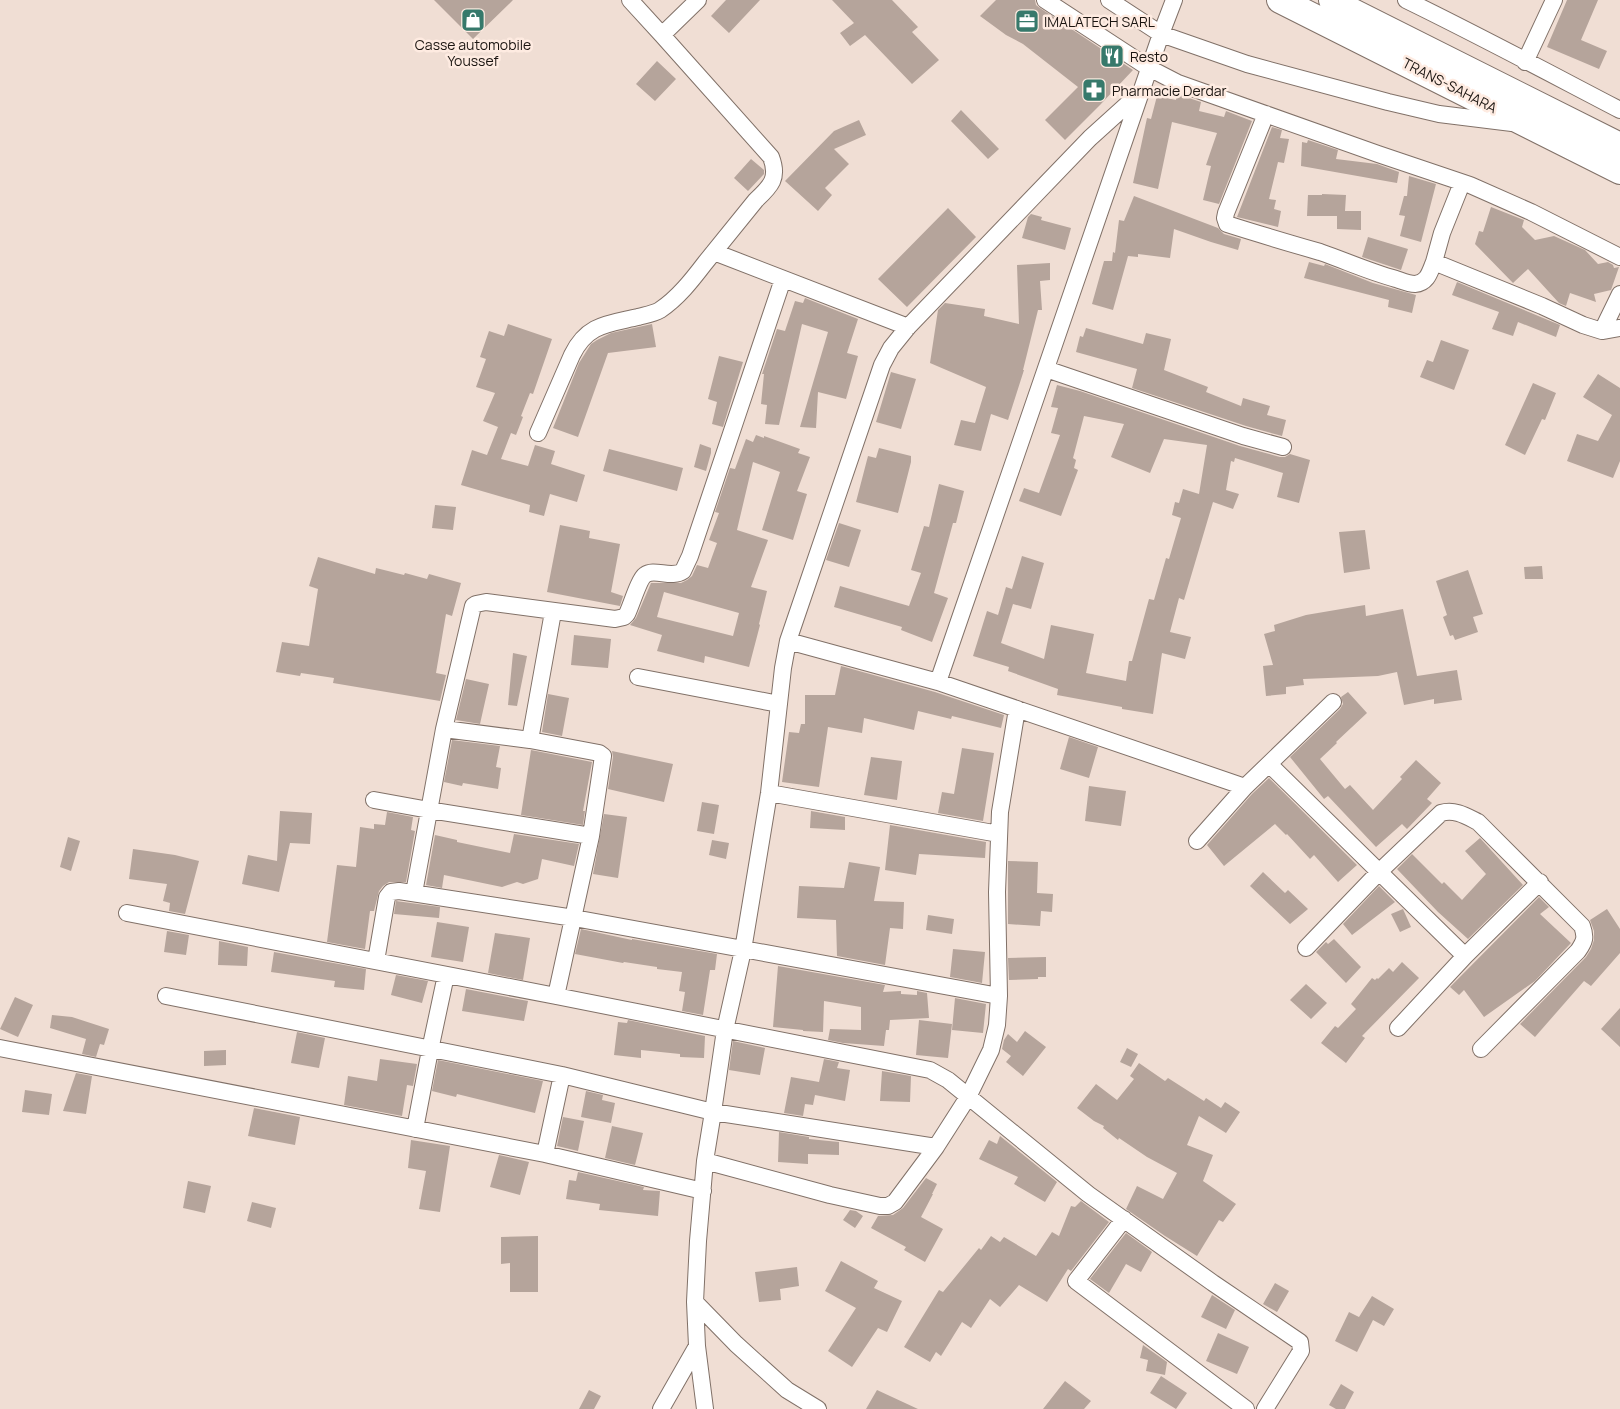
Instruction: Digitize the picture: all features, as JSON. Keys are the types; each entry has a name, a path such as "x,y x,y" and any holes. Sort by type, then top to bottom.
{"highway":[{"name":"TRANS-SAHARA","path":"1280,0 1620,171"},
{"name":"TRANS-SAHARA","path":"1332,0 1620,146"}],"street":[{"path":"538,433 572,355 583,337 596,328 658,311 668,304 685,287 756,200 769,188 774,175 773,162 769,155 630,0"},
{"path":"662,34 698,0"},
{"path":"1045,0 1149,68 1178,83 1470,185 1531,212 1620,257"},
{"path":"1109,0 1161,34 1248,64 1439,114 1529,125"},
{"path":"938,682 1174,0"},
{"path":"1406,0 1462,27 1525,62 1618,104"},
{"path":"1525,62 1554,0"},
{"path":"705,1409 697,1346 695,1302 705,1161 714,1112 725,1030 743,950 770,793 782,668 788,641 882,365 891,348 908,327 1090,138 1142,90"},
{"path":"1266,114 1226,213 1227,224 1416,284 1428,277 1442,233 1462,183"},
{"path":"714,252 908,327"},
{"path":"1434,262 1542,306 1583,325 1602,331 1620,328"},
{"path":"414,893 444,729 473,606 486,602 615,619 627,614 641,579 646,574 676,574 683,571 693,547 783,279"},
{"path":"1602,331 1620,294"},
{"path":"1046,369 1243,436 1284,447"},
{"path":"530,740 554,612"},
{"path":"788,641 938,682 1245,787"},
{"path":"638,678 779,704"},
{"path":"1197,841 1245,787 1333,702"},
{"path":"705,1161 830,1195 888,1206 899,1197 936,1147 968,1097 991,1050 997,1025 999,996 997,892 1000,812 1018,709"},
{"path":"444,729 530,740 599,753 603,756 592,836 556,996"},
{"path":"1269,764 1465,956"},
{"path":"770,793 999,834"},
{"path":"374,800 592,836"},
{"path":"1306,948 1379,872 1441,813 1448,811 1460,813 1478,822 1540,882 1582,926 1585,934 1584,942 1578,951 1482,1049"},
{"path":"1398,1028 1465,956 1540,882"},
{"path":"376,961 384,910 389,894 399,891 574,918 999,996"},
{"path":"127,913 930,1070 948,1080 1088,1194 1300,1342 1301,1351 1267,1409"},
{"path":"415,1129 446,976"},
{"path":"166,996 562,1075 714,1112 936,1147"},
{"path":"0,1048 545,1154 703,1191"},
{"path":"545,1154 562,1075"},
{"path":"1124,1219 1076,1281 1246,1409"},
{"path":"695,1302 736,1344 787,1390 818,1409"},
{"path":"661,1409 697,1346"}],"building":[{"name":"Casse automobile Youssef","path":"434,0 513,0 473,39"},
{"path":"726,0 760,0 729,33 711,16"},
{"path":"832,0 892,0 918,27 912,32 939,60 912,84 865,35 850,46 840,33 854,23"},
{"path":"996,0 1035,0 1036,5 1040,8 1133,70 1065,140 1045,120 1078,87 1023,44 1006,35 980,16"},
{"path":"1567,0 1598,0 1581,40 1607,51 1599,69 1547,47"},
{"path":"657,61 676,79 655,101 636,84"},
{"path":"1177,94 1201,102 1199,111 1224,117 1226,111 1252,121 1219,204 1203,200 1211,166 1206,165 1217,133 1172,122 1158,189 1133,183 1147,118 1151,119 1157,96 1176,100"},
{"path":"961,110 999,149 988,159 951,121"},
{"path":"859,120 866,135 834,149 849,164 825,188 832,195 818,211 785,181 834,131"},
{"path":"1272,127 1282,130 1280,138 1289,139 1284,163 1278,162 1269,199 1276,200 1274,209 1281,211 1278,227 1237,217"},
{"path":"1308,140 1338,150 1336,159 1377,164 1399,172 1397,183 1301,166 1302,142 1307,143"},
{"path":"751,159 764,170 764,174 748,191 734,178"},
{"path":"1409,176 1436,184 1421,242 1400,236 1405,216 1399,215 1404,196 1407,196"},
{"path":"1308,195 1346,195 1345,211 1361,211 1361,230 1337,229 1337,216 1307,216"},
{"path":"1134,196 1218,228 1224,234 1241,239 1238,250 1174,229 1170,258 1138,254 1138,257 1128,256 1113,310 1092,304 1104,261 1112,261 1113,252 1115,253 1119,220 1124,221"},
{"path":"1491,207 1524,220 1522,227 1535,240 1554,236 1585,250 1598,264 1608,262 1614,268 1619,267 1611,290 1594,294 1596,302 1570,293 1566,306 1559,303 1528,269 1513,283 1475,244 1479,231 1483,232"},
{"path":"948,208 976,237 907,307 878,279"},
{"path":"1031,214 1042,217 1041,220 1071,228 1065,250 1022,238 1028,217"},
{"path":"1368,237 1408,249 1401,270 1362,257"},
{"path":"1309,262 1324,266 1325,264 1373,283 1416,295 1412,313 1388,307 1389,300 1304,278"},
{"path":"1050,263 1050,280 1040,281 1042,310 1038,310 1024,370 1008,420 991,414 981,451 954,445 961,420 975,423 986,387 930,363 938,310 945,303 985,309 984,316 1019,324 1017,265"},
{"path":"1457,282 1560,325 1556,337 1518,322 1513,336 1492,329 1499,312 1452,295"},
{"path":"805,298 858,319 847,353 858,356 846,399 818,392 816,428 800,427 828,332 802,324 779,425 765,424 767,405 761,404 764,374 762,374 777,329 785,331 795,301 803,303"},
{"path":"508,324 552,339 533,394 530,393 521,416 523,417 516,435 511,433 501,459 528,466 535,445 555,451 551,464 585,475 577,502 550,494 544,516 529,512 530,505 461,485 472,450 487,455 498,427 483,421 495,393 476,387 486,359 480,357 489,331 504,336"},
{"path":"652,324 656,347 608,353 578,437 553,428 579,363 591,344 611,333"},
{"path":"1086,328 1143,344 1146,333 1171,339 1164,370 1208,387 1206,392 1241,406 1243,398 1270,406 1267,415 1286,420 1282,436 1132,388 1137,369 1076,352 1080,336 1083,337"},
{"path":"1441,340 1469,350 1454,390 1420,377 1427,360 1433,362"},
{"path":"719,356 743,362 723,427 712,424 717,402 708,399"},
{"path":"891,372 916,379 901,429 876,422"},
{"path":"1598,374 1620,388 1620,461 1613,478 1567,461 1577,434 1598,441 1612,415 1583,397"},
{"path":"1533,383 1556,393 1545,420 1542,419 1525,455 1505,445"},
{"path":"1057,385 1080,391 1240,446 1280,457 1290,454 1310,460 1299,503 1277,497 1283,473 1235,458 1234,462 1231,461 1226,490 1239,494 1233,509 1213,502 1184,600 1179,598 1170,632 1191,637 1185,659 1162,653 1153,714 1057,695 1058,689 1008,671 1009,667 973,656 987,611 998,615 1006,587 1012,589 1022,556 1044,563 1031,609 1013,604 1001,643 1044,659 1051,625 1094,634 1086,673 1126,681 1129,661 1132,661 1149,599 1154,600 1166,558 1169,559 1181,518 1172,515 1175,502 1179,503 1183,489 1199,494 1207,445 1164,439 1150,473 1111,457 1124,424 1084,416 1073,458 1076,460 1074,468 1078,470 1061,516 1019,501 1024,488 1039,493 1060,435 1051,433 1058,408 1051,407"},
{"path":"756,435 764,438 764,436 800,449 798,453 810,457 797,491 807,494 793,540 762,530 780,472 753,462 737,530 768,540 751,587 767,591 749,667 705,656 704,663 657,651 662,635 630,625 636,618 651,583 681,583 692,576 697,565 708,568 717,543 709,540 719,513 715,512 730,468 735,469 746,439 753,442","holes":["664,592 739,613 733,636 657,617"]},
{"path":"700,444 711,448 706,471 694,467"},
{"path":"879,448 911,456 898,513 856,502 868,456 876,458"},
{"path":"609,449 683,468 677,491 603,471"},
{"path":"939,484 964,491 956,523 953,523 934,593 948,598 932,642 901,630 902,627 834,607 840,586 909,606 921,573 911,570 924,526 929,527"},
{"path":"435,505 456,507 453,530 432,528"},
{"path":"839,523 861,530 849,567 826,560"},
{"path":"560,525 590,531 589,538 620,544 611,592 623,596 620,606 547,592"},
{"path":"1365,530 1370,569 1344,573 1339,532"},
{"path":"318,557 375,574 376,568 427,579 429,574 461,583 452,616 446,614 436,673 446,675 440,701 333,683 334,678 301,673 300,676 276,672 282,642 309,646 318,589 309,586"},
{"path":"1542,566 1543,579 1525,579 1524,567"},
{"path":"1468,570 1483,614 1473,617 1478,632 1455,640 1453,635 1450,636 1443,617 1447,615 1436,581"},
{"path":"1365,605 1366,616 1403,609 1417,676 1457,670 1462,700 1434,704 1434,699 1404,705 1397,672 1378,676 1303,679 1304,685 1286,687 1286,694 1266,696 1263,666 1273,665 1264,634 1275,631 1274,625 1306,615"},
{"path":"574,635 611,639 608,668 571,665"},
{"path":"513,653 527,656 517,706 508,705"},
{"path":"841,666 935,692 1004,715 1001,728 952,716 951,719 918,711 914,730 864,718 862,733 828,727 819,787 782,782 789,732 799,733 801,724 805,724 805,695 835,695"},
{"path":"466,679 489,684 480,724 456,720"},
{"path":"1348,692 1367,713 1320,759 1345,789 1350,785 1373,810 1402,779 1400,777 1416,760 1441,783 1427,799 1432,803 1407,829 1402,824 1376,847 1328,796 1324,799 1290,757 1340,709 1343,704 1341,697"},
{"path":"548,694 569,698 562,736 542,732"},
{"path":"1069,737 1098,747 1089,778 1060,769"},
{"path":"452,740 500,746 496,767 501,768 498,789 463,783 462,786 444,782"},
{"path":"962,748 994,753 983,821 938,813 942,792 954,794"},
{"path":"531,750 592,762 583,811 585,811 583,825 521,815"},
{"path":"612,751 673,764 664,802 608,789 613,757"},
{"path":"871,757 902,761 897,800 864,795"},
{"path":"1269,778 1357,865 1338,882 1314,855 1310,859 1275,824 1224,866 1207,845 1252,794"},
{"path":"1089,786 1126,791 1121,826 1085,821"},
{"path":"702,802 719,805 714,834 697,831"},
{"path":"280,811 312,813 310,844 290,843 279,892 242,884 248,855 277,861"},
{"path":"811,811 845,817 845,830 810,828"},
{"path":"387,812 413,817 411,830 415,831 406,882 389,882 379,891 374,911 370,911 365,949 327,942 337,865 356,867 360,827 374,829 374,824 385,825"},
{"path":"604,814 627,817 618,878 593,874"},
{"path":"890,825 986,842 985,858 919,854 916,875 885,870"},
{"path":"514,834 579,844 574,866 542,859 538,879 523,884 517,882 502,887 444,875 442,888 426,885 435,835 457,840 457,842 510,853"},
{"path":"68,837 80,841 71,871 60,867"},
{"path":"1480,838 1523,885 1468,939 1438,912 1397,869 1412,854 1442,884 1444,882 1462,900 1486,874 1465,851"},
{"path":"712,840 729,843 726,859 709,855"},
{"path":"133,849 175,855 199,861 185,914 169,911 170,903 163,901 167,884 129,879"},
{"path":"1008,861 1038,862 1037,893 1053,894 1052,912 1041,911 1040,926 1008,924"},
{"path":"849,862 880,867 874,901 904,902 903,929 890,928 885,965 837,956 836,920 797,918 799,886 844,888"},
{"path":"1263,872 1285,893 1288,890 1308,909 1290,924 1250,886"},
{"path":"1379,886 1395,902 1352,935 1343,924"},
{"path":"1539,897 1549,907 1540,914 1571,943 1535,981 1484,1017 1464,990 1459,995 1450,987"},
{"path":"396,901 440,907 439,918 394,914"},
{"path":"1403,909 1411,927 1400,932 1391,914"},
{"path":"1607,909 1620,929 1620,953 1591,986 1584,981 1535,1037 1520,1024 1586,957 1594,940 1594,931 1590,920"},
{"path":"928,915 954,919 952,934 926,930"},
{"path":"437,922 469,927 463,962 431,957"},
{"path":"581,929 632,940 717,954 715,970 710,970 703,1015 682,1011 685,992 679,991 682,972 575,954"},
{"path":"167,931 189,935 186,955 164,952"},
{"path":"495,933 530,938 523,980 488,973"},
{"path":"1334,939 1361,967 1346,983 1316,952 1326,942 1328,944"},
{"path":"219,941 248,947 247,966 218,965"},
{"path":"953,949 985,952 982,983 950,977"},
{"path":"274,952 366,969 364,990 334,987 335,981 271,972"},
{"path":"1046,957 1046,977 1009,980 1008,958"},
{"path":"1402,962 1419,978 1362,1036 1365,1038 1346,1063 1321,1043 1335,1026 1338,1028 1356,1009 1351,1004 1372,978 1378,979 1389,968 1393,972"},
{"path":"778,966 885,985 883,992 901,991 901,994 917,995 917,991 927,993 929,1018 890,1020 889,1030 886,1030 884,1046 828,1040 830,1029 861,1030 861,1007 824,1001 823,1032 773,1027"},
{"path":"396,975 428,981 422,1003 391,995"},
{"path":"1306,984 1327,1003 1311,1019 1290,1000"},
{"path":"466,989 528,1001 524,1021 462,1011"},
{"path":"15,997 33,1005 18,1037 0,1029"},
{"path":"955,998 986,1004 983,1033 952,1030"},
{"path":"1620,1008 1620,1047 1601,1029"},
{"path":"52,1015 72,1017 109,1029 104,1045 100,1044 96,1057 82,1054 86,1039 50,1028"},
{"path":"628,1020 705,1036 704,1058 680,1057 680,1054 641,1050 641,1058 614,1055 618,1022 627,1023"},
{"path":"919,1020 952,1024 948,1058 916,1055"},
{"path":"1025,1031 1046,1047 1023,1076 1006,1062 1011,1056 1002,1049 1008,1034 1017,1042"},
{"path":"297,1032 325,1038 319,1068 291,1063"},
{"path":"733,1041 765,1048 760,1075 729,1070"},
{"path":"1127,1048 1138,1054 1131,1067 1120,1062"},
{"path":"226,1050 226,1065 204,1066 204,1051"},
{"path":"380,1059 417,1064 413,1086 407,1085 402,1116 344,1105 348,1076 377,1081"},
{"path":"824,1059 839,1062 837,1068 850,1070 845,1101 815,1095 813,1105 805,1104 803,1116 784,1113 791,1077 819,1082"},
{"path":"438,1060 543,1081 535,1113 457,1094 456,1097 432,1091"},
{"path":"1139,1063 1165,1081 1168,1078 1204,1101 1206,1098 1221,1108 1225,1102 1240,1112 1226,1133 1199,1116 1187,1145 1213,1155 1203,1181 1236,1204 1223,1222 1219,1220 1197,1256 1126,1209 1137,1186 1163,1199 1177,1173 1147,1157 1119,1138 1118,1140 1103,1128 1104,1126 1077,1108 1096,1084 1117,1100 1134,1079 1130,1076"},
{"path":"882,1071 911,1076 910,1102 880,1101"},
{"path":"76,1073 92,1076 86,1114 63,1111"},
{"path":"25,1090 52,1094 49,1115 22,1112"},
{"path":"586,1091 603,1095 602,1100 615,1103 611,1123 581,1117"},
{"path":"254,1108 300,1117 295,1145 248,1136"},
{"path":"563,1117 584,1121 578,1151 557,1146"},
{"path":"612,1126 643,1133 635,1165 605,1158"},
{"path":"779,1132 809,1137 809,1139 839,1142 839,1155 808,1154 808,1164 778,1162"},
{"path":"1000,1136 1057,1182 1045,1202 1014,1184 1018,1177 979,1159 989,1140 997,1144"},
{"path":"411,1140 450,1146 440,1212 419,1209 426,1171 408,1168"},
{"path":"499,1155 529,1162 520,1195 490,1187"},
{"path":"578,1172 644,1187 643,1190 660,1191 658,1216 599,1210 600,1204 566,1199 569,1180 576,1181"},
{"path":"926,1178 937,1184 921,1217 943,1229 925,1262 904,1250 906,1247 871,1228 878,1216 893,1215 903,1208"},
{"path":"188,1181 211,1186 205,1213 183,1208"},
{"path":"1081,1201 1109,1222 1071,1271 1068,1269 1047,1302 1019,1285 1000,1307 990,1299 971,1328 962,1322 941,1356 936,1352 930,1362 904,1347 939,1290 943,1292 979,1248 981,1250 991,1236 1000,1242 1004,1237 1036,1256 1052,1232 1059,1236 1071,1206 1075,1207"},
{"path":"252,1202 276,1208 271,1228 247,1221"},
{"path":"850,1210 856,1211 863,1216 855,1228 843,1220"},
{"path":"1126,1233 1152,1252 1141,1272 1126,1264 1109,1293 1090,1279"},
{"path":"538,1236 538,1292 510,1292 510,1263 501,1264 501,1237"},
{"path":"841,1261 878,1281 874,1288 902,1301 887,1332 878,1328 852,1367 828,1351 856,1308 825,1291"},
{"path":"797,1267 799,1286 780,1289 781,1300 759,1302 755,1272"},
{"path":"1275,1283 1289,1291 1277,1312 1263,1304"},
{"path":"1212,1295 1235,1310 1226,1329 1201,1317"},
{"path":"1372,1296 1394,1309 1384,1326 1373,1320 1357,1352 1335,1341 1349,1312 1359,1317"},
{"path":"1218,1333 1249,1347 1237,1374 1206,1361"},
{"path":"1143,1345 1167,1362 1165,1375 1146,1371 1148,1360 1140,1358"},
{"path":"1161,1376 1187,1393 1176,1409 1150,1393"},
{"path":"1065,1381 1091,1401 1084,1409 1043,1409"},
{"path":"1341,1384 1354,1392 1345,1409 1336,1409 1329,1405"},
{"path":"589,1390 601,1396 594,1409 579,1409"},
{"path":"877,1390 918,1409 866,1409"}],"place":[{"name":"Casse automobile Youssef","path":"473,20"},
{"name":"IMALATECH SARL","path":"1027,21"},
{"name":"Resto","path":"1112,56"},
{"name":"Pharmacie Derdar","path":"1094,90"}]}
